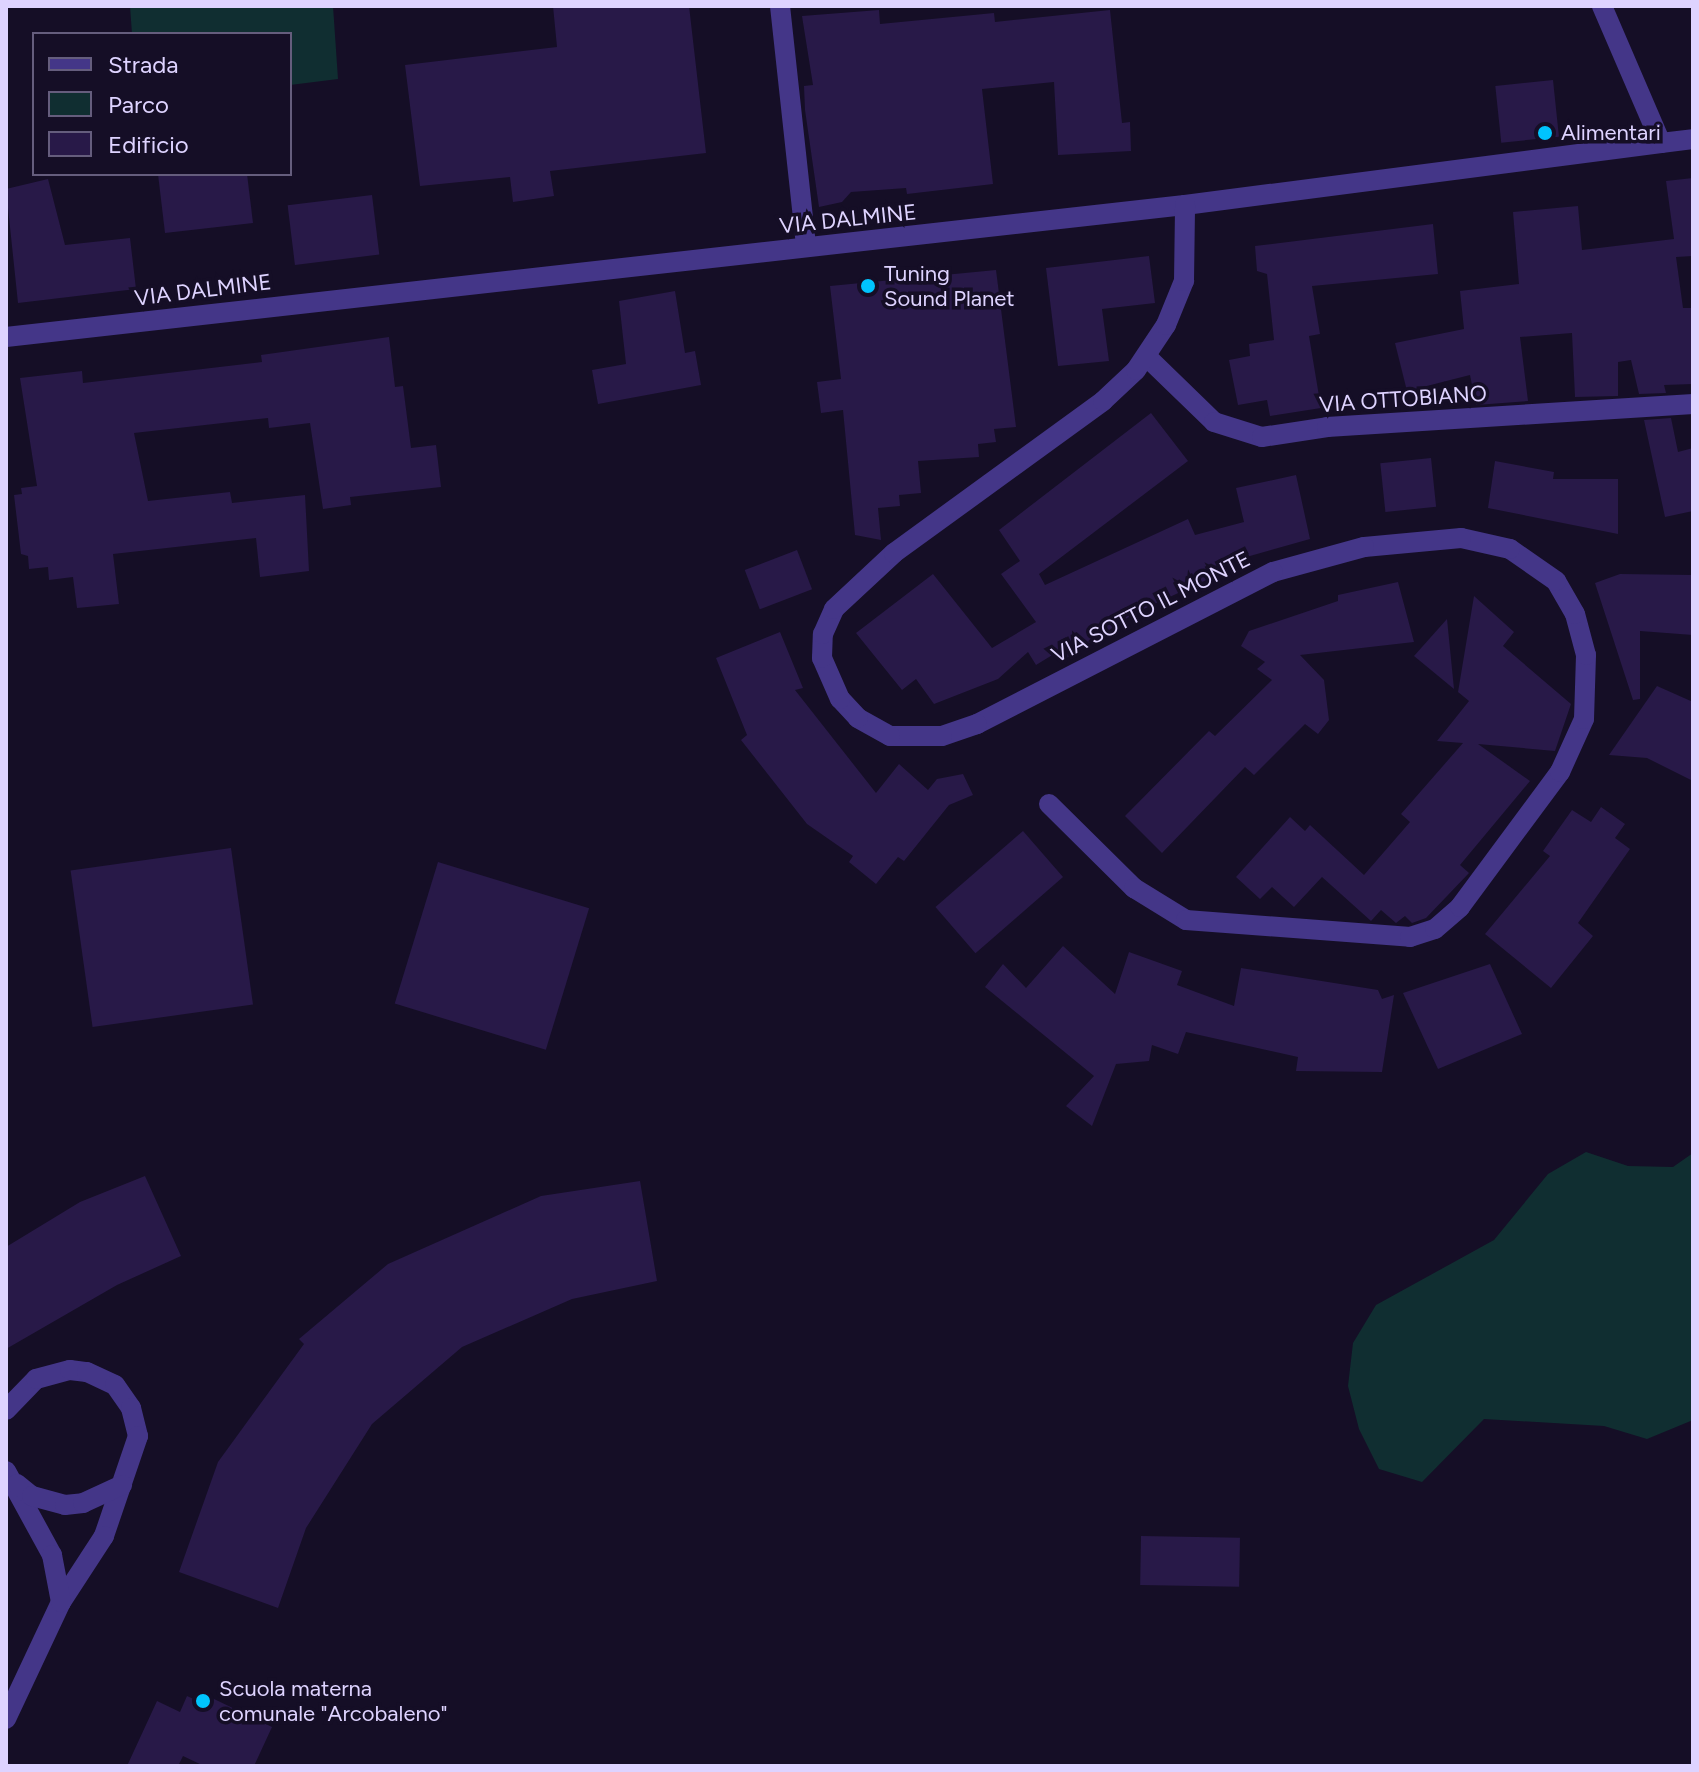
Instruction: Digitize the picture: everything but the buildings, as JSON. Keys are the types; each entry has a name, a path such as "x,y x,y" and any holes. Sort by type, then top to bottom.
{"street":[{"path":"780,6 806,247"},
{"path":"1602,6 1661,143"},
{"name":"VIA DALMINE","path":"6,337 1185,205 1693,139"},
{"name":"VIA SOTTO IL MONTE","path":"1049,804 1134,888 1186,920 1410,937 1435,929 1460,907 1560,772 1584,719 1586,655 1575,614 1556,581 1510,549 1444,538 1364,547 1273,572 960,730 908,739 890,736 858,718 835,692 822,658 823,634 838,603 894,553 1103,401 1146,356 1184,281 1185,205"},
{"name":"VIA OTTOBIANO","path":"1146,356 1214,422 1262,437 1327,427 1693,404"},
{"path":"6,1410 28,1385 56,1372 87,1372 115,1385 131,1408 138,1436 96,1552 61,1602 6,1719"},
{"path":"10,1476 32,1496 65,1505 83,1503 122,1485"},
{"path":"10,1476 52,1555 61,1602"}],"green space":[{"path":"130,6 333,6 338,79 292,85 292,32 132,32"},
{"path":"1586,1152 1628,1166 1673,1167 1693,1153 1693,1420 1647,1439 1604,1426 1484,1419 1422,1482 1379,1469 1359,1429 1348,1386 1353,1343 1376,1305 1494,1240 1548,1174"}],"place":[{"name":"Alimentari","path":"1545,133"},
{"name":"Tuning Sound Planet","path":"868,286"},
{"name":"Scuola materna comunale \"Arcobaleno\"","path":"203,1701"}]}
